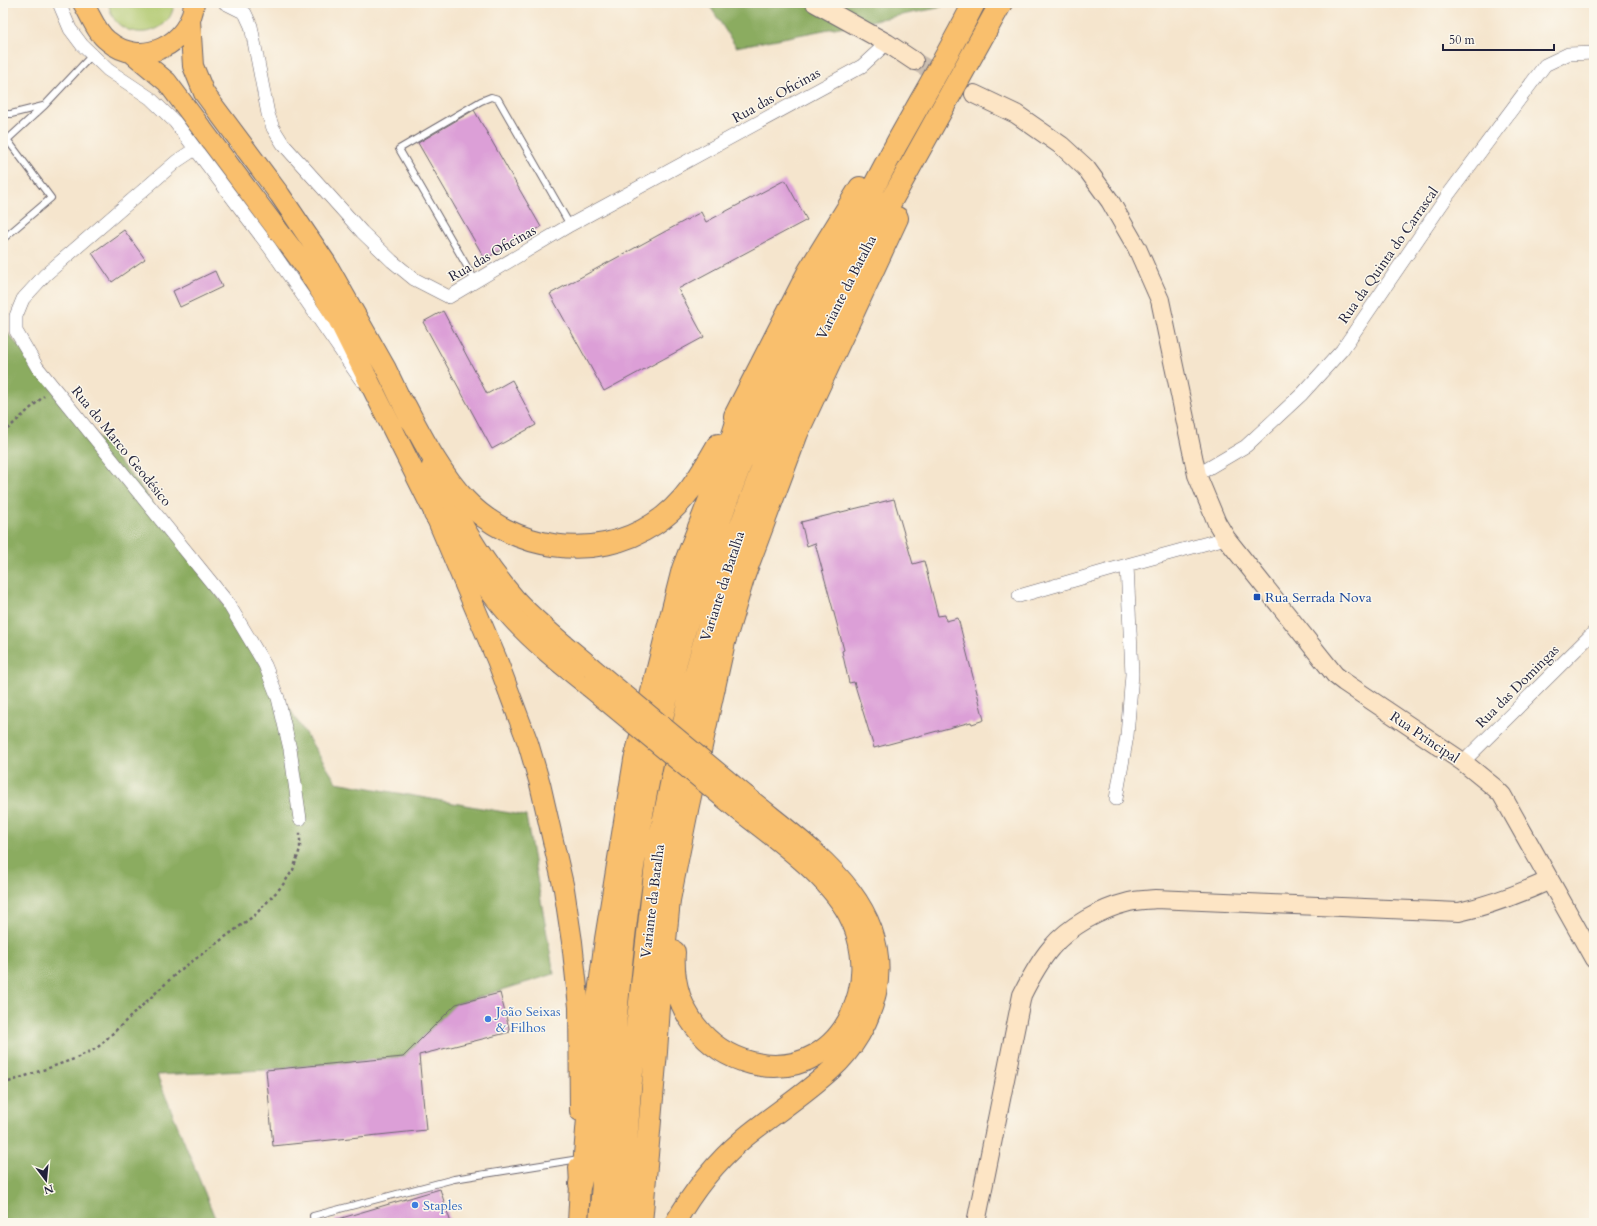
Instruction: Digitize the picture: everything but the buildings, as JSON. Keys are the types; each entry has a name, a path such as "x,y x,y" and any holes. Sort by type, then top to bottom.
{"highway":[{"name":"Variante da Batalha","path":"600,1223 618,1001 634,866 650,772 686,624 713,536 767,398 807,316 896,146 942,65 974,3"},
{"name":"Variante da Batalha","path":"620,1223 632,1073 658,847 690,694 711,612 723,574 783,413 830,317 951,90 1000,3"},
{"path":"641,1223 661,976 670,900 681,839 724,642 744,575 797,433 946,114 951,90"},
{"path":"404,406 452,485 477,512 508,533 534,541 566,547 603,544 621,540 642,531 665,515 687,494 702,474 743,403 812,265 847,208 868,178 896,146"},
{"path":"580,1184 584,1167 606,939 635,760 683,569 725,460 743,403"},
{"path":"435,514 511,616 548,652 590,677 743,803 828,886 849,914 859,939 862,974 861,988 855,1007 840,1033 825,1049 815,1056 792,1064 774,1066 758,1064 735,1058 711,1043 688,1017 681,999 674,968 681,839"}],"main road":[{"path":"88,8 97,30 107,41 122,50 131,52 152,52 171,44 179,38 192,12"},
{"path":"192,12 193,66 204,93 280,195 326,263 372,343 404,406 444,493 475,545 516,599 590,677"},
{"path":"131,52 167,82 304,264 338,319 435,514 514,703 530,750 550,823 564,889 576,977 579,1029 580,1184 578,1223"},
{"path":"675,1223 703,1181 729,1152 832,1069 851,1047 860,1036 871,1009 879,979 877,947 869,920 862,905 824,861 743,803"}],"street":[{"path":"59,3 70,29 92,55 116,76 160,106 175,122 270,248 349,365 380,403"},
{"name":"Rua das Oficinas","path":"225,3 245,13 251,26 264,96 273,128 283,144 362,232 414,279 449,297 570,226 862,66 887,43"},
{"path":"815,3 887,43 914,61"},
{"path":"92,55 107,41"},
{"name":"Rua da Quinta do Carrascal","path":"1197,475 1246,446 1302,394 1342,350 1448,195 1545,65 1568,54 1594,53"},
{"path":"974,94 1016,114 1062,146 1091,174 1120,216 1148,269 1160,300 1197,475 1211,511 1226,538 1019,596"},
{"name":"Rua do Marco Geodésico","path":"195,148 177,161 45,275 23,299 16,316 16,331 37,367 53,388 228,603 261,659 278,698 290,749 300,819"},
{"name":"Rua Principal","path":"1226,538 1335,675 1462,762 1502,795 1548,881 1594,960"},
{"path":"1116,799 1127,736 1132,674 1127,565"},
{"name":"Rua das Domingas","path":"1462,762 1594,632"},
{"path":"976,1223 1022,995 1034,972 1051,947 1070,930 1094,916 1129,902 1156,899 1459,912 1482,907 1513,897 1548,881"}],"lane":[{"path":"7,140 45,105 92,55"},
{"path":"476,282 399,149 481,101 491,97 498,99 570,226"},
{"path":"3,114 11,114 45,105"},
{"path":"3,134 51,198 3,239"},
{"path":"314,1223 313,1216 454,1179 579,1159"}],"path":[{"path":"3,433 53,388"},
{"path":"3,1084 74,1059 97,1048 179,971 255,915 282,886 293,870 300,849 300,819"}],"green space":[{"path":"109,3 174,3 170,16 163,25 153,30 141,32 130,30 120,25 112,16"},
{"path":"708,3 947,3 938,8 736,47"},
{"path":"3,328 138,483 224,605 336,782 526,816 554,974 456,1004 403,1057 266,1070 157,1075 217,1223 3,1223"}],"tunnel":[{"path":"914,61 949,80"}],"place":[{"name":"Rua Serrada Nova","path":"1257,597"},
{"name":"João Seixas & Filhos","path":"488,1019"},
{"name":"Staples","path":"415,1205"}]}
